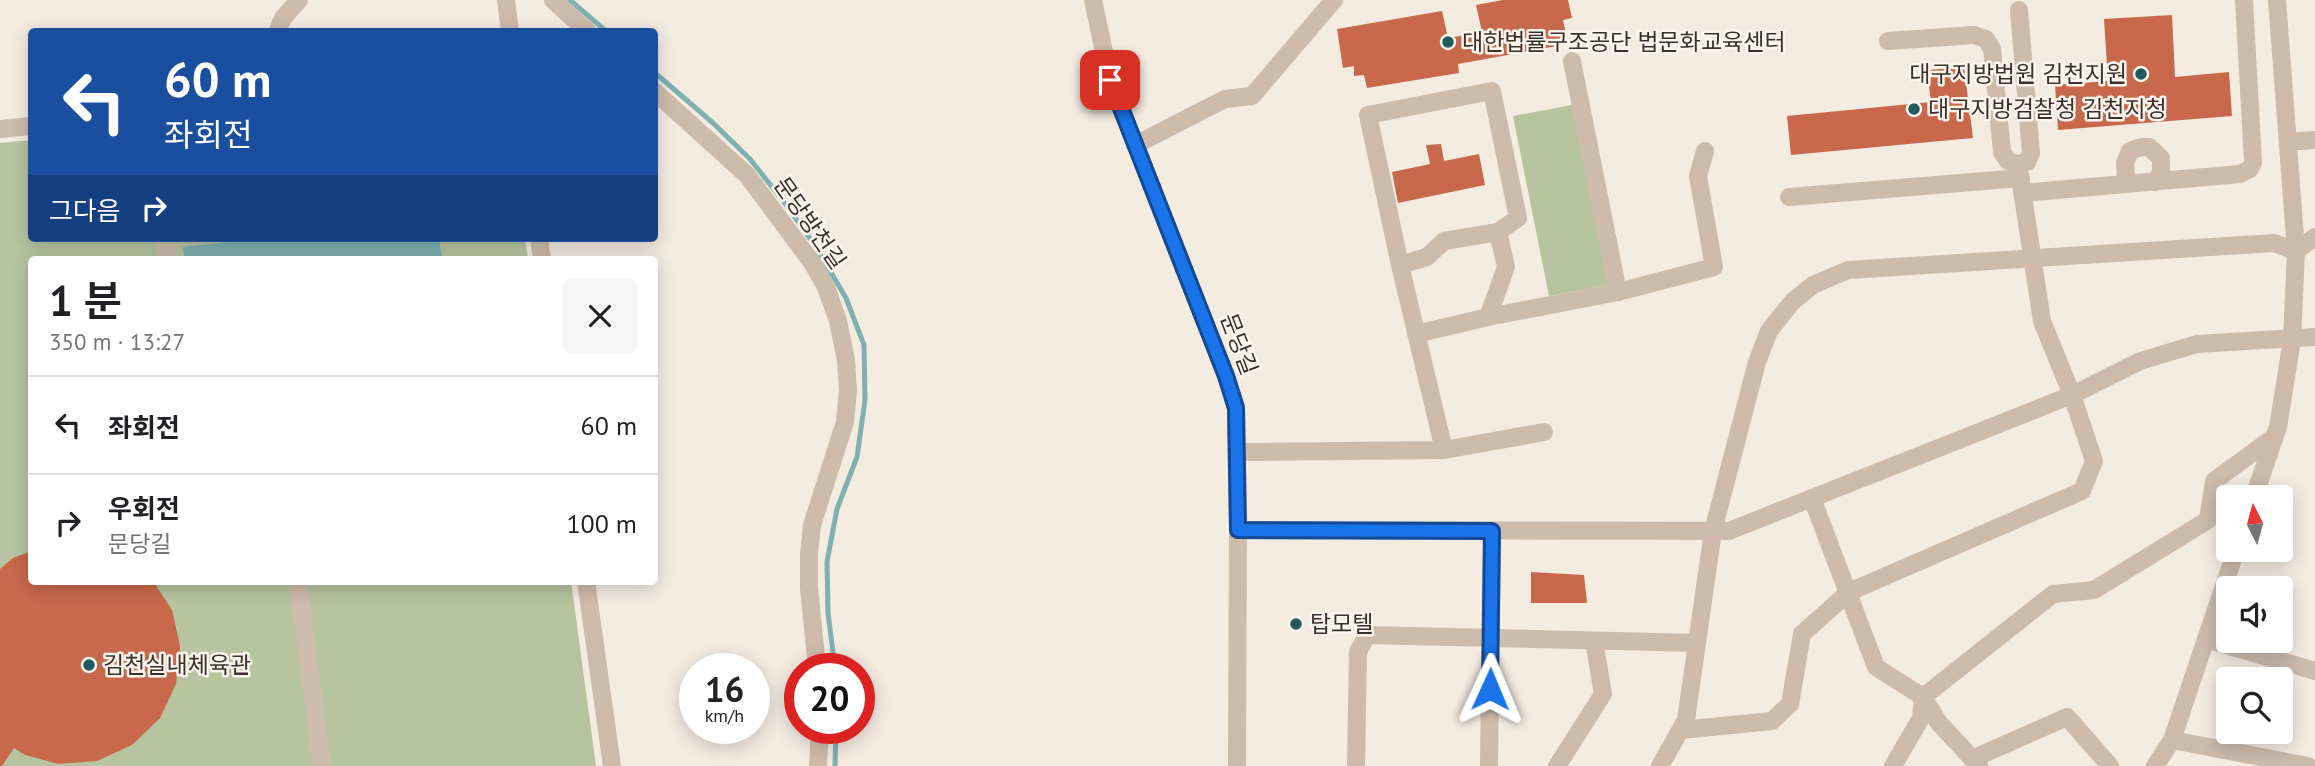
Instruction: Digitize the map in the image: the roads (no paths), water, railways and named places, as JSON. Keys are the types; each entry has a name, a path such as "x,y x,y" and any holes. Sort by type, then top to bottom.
{"street":[{"path":"279,28 283,18 299,0"},
{"path":"506,0 510,28"},
{"path":"553,0 584,28"},
{"name":"문당길","path":"1093,0 1110,80 1226,376 1236,408 1237,766"},
{"path":"1135,145 1225,99 1252,96 1334,0"},
{"path":"1789,197 2020,179 2133,183 2240,174 2250,169 2253,162 2244,0"},
{"path":"2258,485 2274,437 2292,340 2296,251 2277,0"},
{"path":"2019,10 2031,153 2020,179"},
{"path":"1681,730 1772,721 1790,704 1802,634 1849,592 2082,491 2094,461 2042,321 2020,179 2002,152 1992,49 1986,39 1975,35 1888,41"},
{"path":"1572,61 1618,292"},
{"path":"1400,265 1427,257 1444,241 1498,232 1518,218 1492,91 1368,115 1400,265 1444,450"},
{"name":"문당방천길","path":"658,95 747,175 813,264 826,287 838,321 848,380 845,422 812,525 809,588 816,653"},
{"path":"0,129 28,126"},
{"path":"2288,142 2315,140"},
{"path":"2133,183 2126,178 2125,163 2130,151 2141,147 2149,147 2161,159 2161,173 2155,182"},
{"path":"1416,334 1618,292 1714,267 1698,176 1705,150"},
{"path":"1488,317 1506,267 1498,232"},
{"path":"2296,251 2315,237"},
{"path":"1660,766 1686,720 1713,531 1757,362 1769,331 1792,302 1813,285 1848,270 2274,243 2296,251"},
{"path":"1238,530 1729,531 2071,395 2140,361 2197,344 2315,337"},
{"path":"1237,452 1444,450 1544,432"},
{"path":"1893,766 1921,718 1923,697 2053,594 2094,590 2208,520 2214,481 2274,437"},
{"path":"1812,498 1876,667 1923,697 1938,723 1976,762 2067,717 2110,766"},
{"path":"1489,766 1492,531"},
{"path":"2155,766 2172,740 2232,562"},
{"path":"298,585 321,766"},
{"path":"587,585 612,766"},
{"path":"1356,766 1358,652 1367,635 1697,643"},
{"path":"2206,639 2315,671"},
{"path":"1557,766 1603,694 1594,641"},
{"path":"2172,740 2308,766"},
{"path":"818,766 819,744"}],"water":[{"path":"227,242 440,242 442,256 184,256 183,247"}],"waterway":[{"path":"570,0 602,28"},
{"path":"658,75 750,159 787,206 816,247 846,298 864,345 865,400 857,457 837,509 827,562 828,613 833,653"},
{"path":"835,766 836,744"}],"place":[{"name":"대한법률구조공단 법문화교육센터","path":"1448,42"},
{"name":"대구지방법원 김천지원","path":"2141,74"},
{"name":"대구지방검찰청 김천지청","path":"1914,109"},
{"name":"탑모텔","path":"1296,624"},
{"name":"김천실내체육관","path":"89,665"}]}
